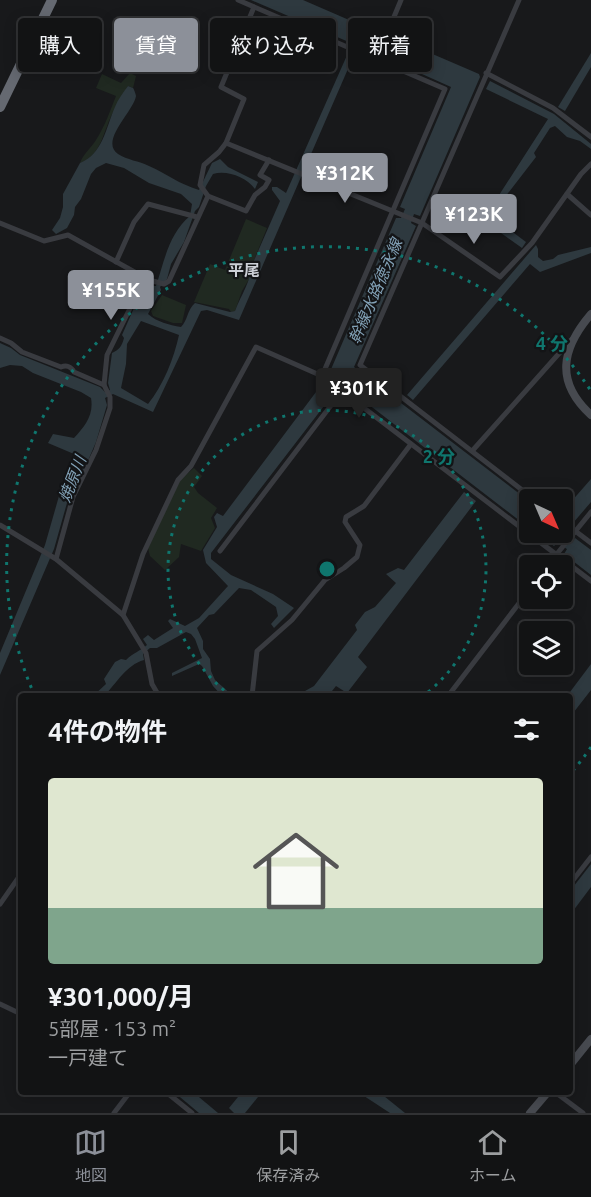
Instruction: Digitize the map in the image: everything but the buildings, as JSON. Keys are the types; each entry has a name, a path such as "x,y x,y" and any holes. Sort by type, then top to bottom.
{"highway":[{"path":"0,107 52,0"}],"street":[{"path":"238,0 348,48"},
{"path":"393,18 401,0"},
{"path":"519,0 420,222 360,365 521,489"},
{"path":"254,7 221,87 244,99 226,143 204,165 200,185 207,194 246,211 255,195 265,187 268,180 260,175 269,160"},
{"path":"322,376 396,212 445,89 405,72"},
{"path":"486,73 553,108 591,136"},
{"path":"226,143 420,222 500,278 532,243 591,164"},
{"path":"0,223 44,241 68,235 149,280 164,284 169,281 207,194"},
{"path":"567,194 591,215"},
{"path":"116,262 134,222 148,204 197,217"},
{"path":"56,559 73,496 96,450 110,408 110,397 106,387 107,355 138,292 149,280"},
{"path":"473,450 571,340 591,314"},
{"path":"0,338 22,352 61,367 72,368 74,372 106,387"},
{"path":"571,340 567,354 566,376 572,392 581,406 591,415"},
{"path":"123,615 143,554 178,480 191,466 256,347 322,376 591,580"},
{"path":"220,551 342,391"},
{"path":"252,693 257,651 292,620 325,580 357,557 360,545 345,522 346,517 364,506 411,444"},
{"path":"556,554 591,512"},
{"path":"0,525 41,548 123,615 147,653 152,684 157,693"},
{"path":"574,531 591,543"},
{"path":"450,693 519,603"},
{"path":"573,880 591,857"},
{"path":"0,904 18,878"},
{"path":"0,1004 18,1013"},
{"path":"573,1061 591,1039"},
{"path":"114,1113 128,1095"},
{"path":"170,1095 192,1113"},
{"path":"530,1113 545,1095"},
{"path":"559,1095 583,1113"}],"shaded area":[{"path":"130,73 136,76 133,88 128,86 96,151 80,163 99,135 116,96 96,88 102,74 121,83"},
{"path":"246,219 267,228 252,265 251,276 242,291 235,311 231,312 229,309 194,302 210,264 225,270"},
{"path":"162,295 186,305 182,323 173,323 153,316 151,311"},
{"path":"194,468 202,476 194,487 217,508 211,518 215,528 201,551 181,544 179,557 165,570 150,556 148,548 180,480"}],"water":[{"path":"251,0 303,0 348,20 348,42 336,37 336,18 293,18"},
{"name":"焼原川","path":"348,53 348,69 239,320 207,310 201,311 153,412 113,394 105,398 107,405 96,442 84,470 74,478 54,549 0,675 0,653 45,545 74,454 48,443 53,434 74,438 88,420 92,404 91,398 81,392 33,373 22,366 10,365 0,368 0,343 20,355 100,387 105,392 110,390 108,383 112,353 122,343 124,338 122,335 138,299 151,286 156,286 168,248 177,231 190,216 192,204 181,194 149,183 124,168 106,163 96,168 91,174 67,228 56,234 52,230 60,218 63,194 80,163 88,159 99,147 116,104 128,86 133,88 136,96 115,134 113,148 118,154 145,164 199,190 212,163 220,159 228,167 258,182 255,189 241,178 218,173 213,174 206,186 184,242 148,314 163,323 181,327 195,303 230,312 235,311 280,201 272,190 272,187 277,187 286,193","holes":["141,321 179,335 174,353 158,389 148,404 121,388 127,344"]},
{"path":"591,53 591,67 565,111 558,107"},
{"name":"幹線水路徳永線","path":"432,54 479,74 480,77 420,216 414,214 411,223 416,226 354,367 519,493 519,520 329,374 396,218 401,218 405,209 400,207 451,87 418,72 432,72"},
{"path":"490,81 554,114 591,144 591,149 580,141 567,137 555,126 550,128 534,153 536,157 505,197 503,211 509,218 506,227 526,242 522,248 483,220 548,119 486,89"},
{"path":"536,245 538,257 543,261 591,247 591,253 540,272 530,264 413,400 407,395"},
{"path":"322,384 334,393 211,553 211,559 231,575 273,594 294,608 274,628 271,624 278,616 276,607 251,590 239,588 197,628 203,641 203,649 210,659 211,671 215,680 230,693 219,693 199,664 172,676 172,673 202,658 195,639 186,632 157,648 150,648 143,654 144,660 127,670 107,693 96,693 106,684 104,679 115,662 121,659 126,660 147,645 143,639 148,635 154,640 173,628 168,621 170,619 185,626 199,618 228,586 206,563 203,550 217,527 214,517 217,513 223,516"},
{"path":"591,479 591,502 573,523 573,500"},
{"path":"464,492 476,501 358,657 367,667 347,693 336,686 330,693 305,693 314,686 357,630 355,625 365,612 375,607 396,583 386,574 398,568 404,570"},
{"path":"575,538 591,550 591,575 573,561 573,555 564,554 567,549 557,543 573,543"},
{"path":"591,664 591,690 573,713 573,693 569,693"},
{"path":"591,864 591,887 573,911 573,887"},
{"path":"178,1095 197,1095 218,1113 199,1113"},
{"path":"240,1095 260,1095 245,1113 234,1113 229,1108"},
{"path":"363,1095 383,1095 405,1113 390,1113"}],"district":[{"name":"平尾","path":"244,270"}]}
